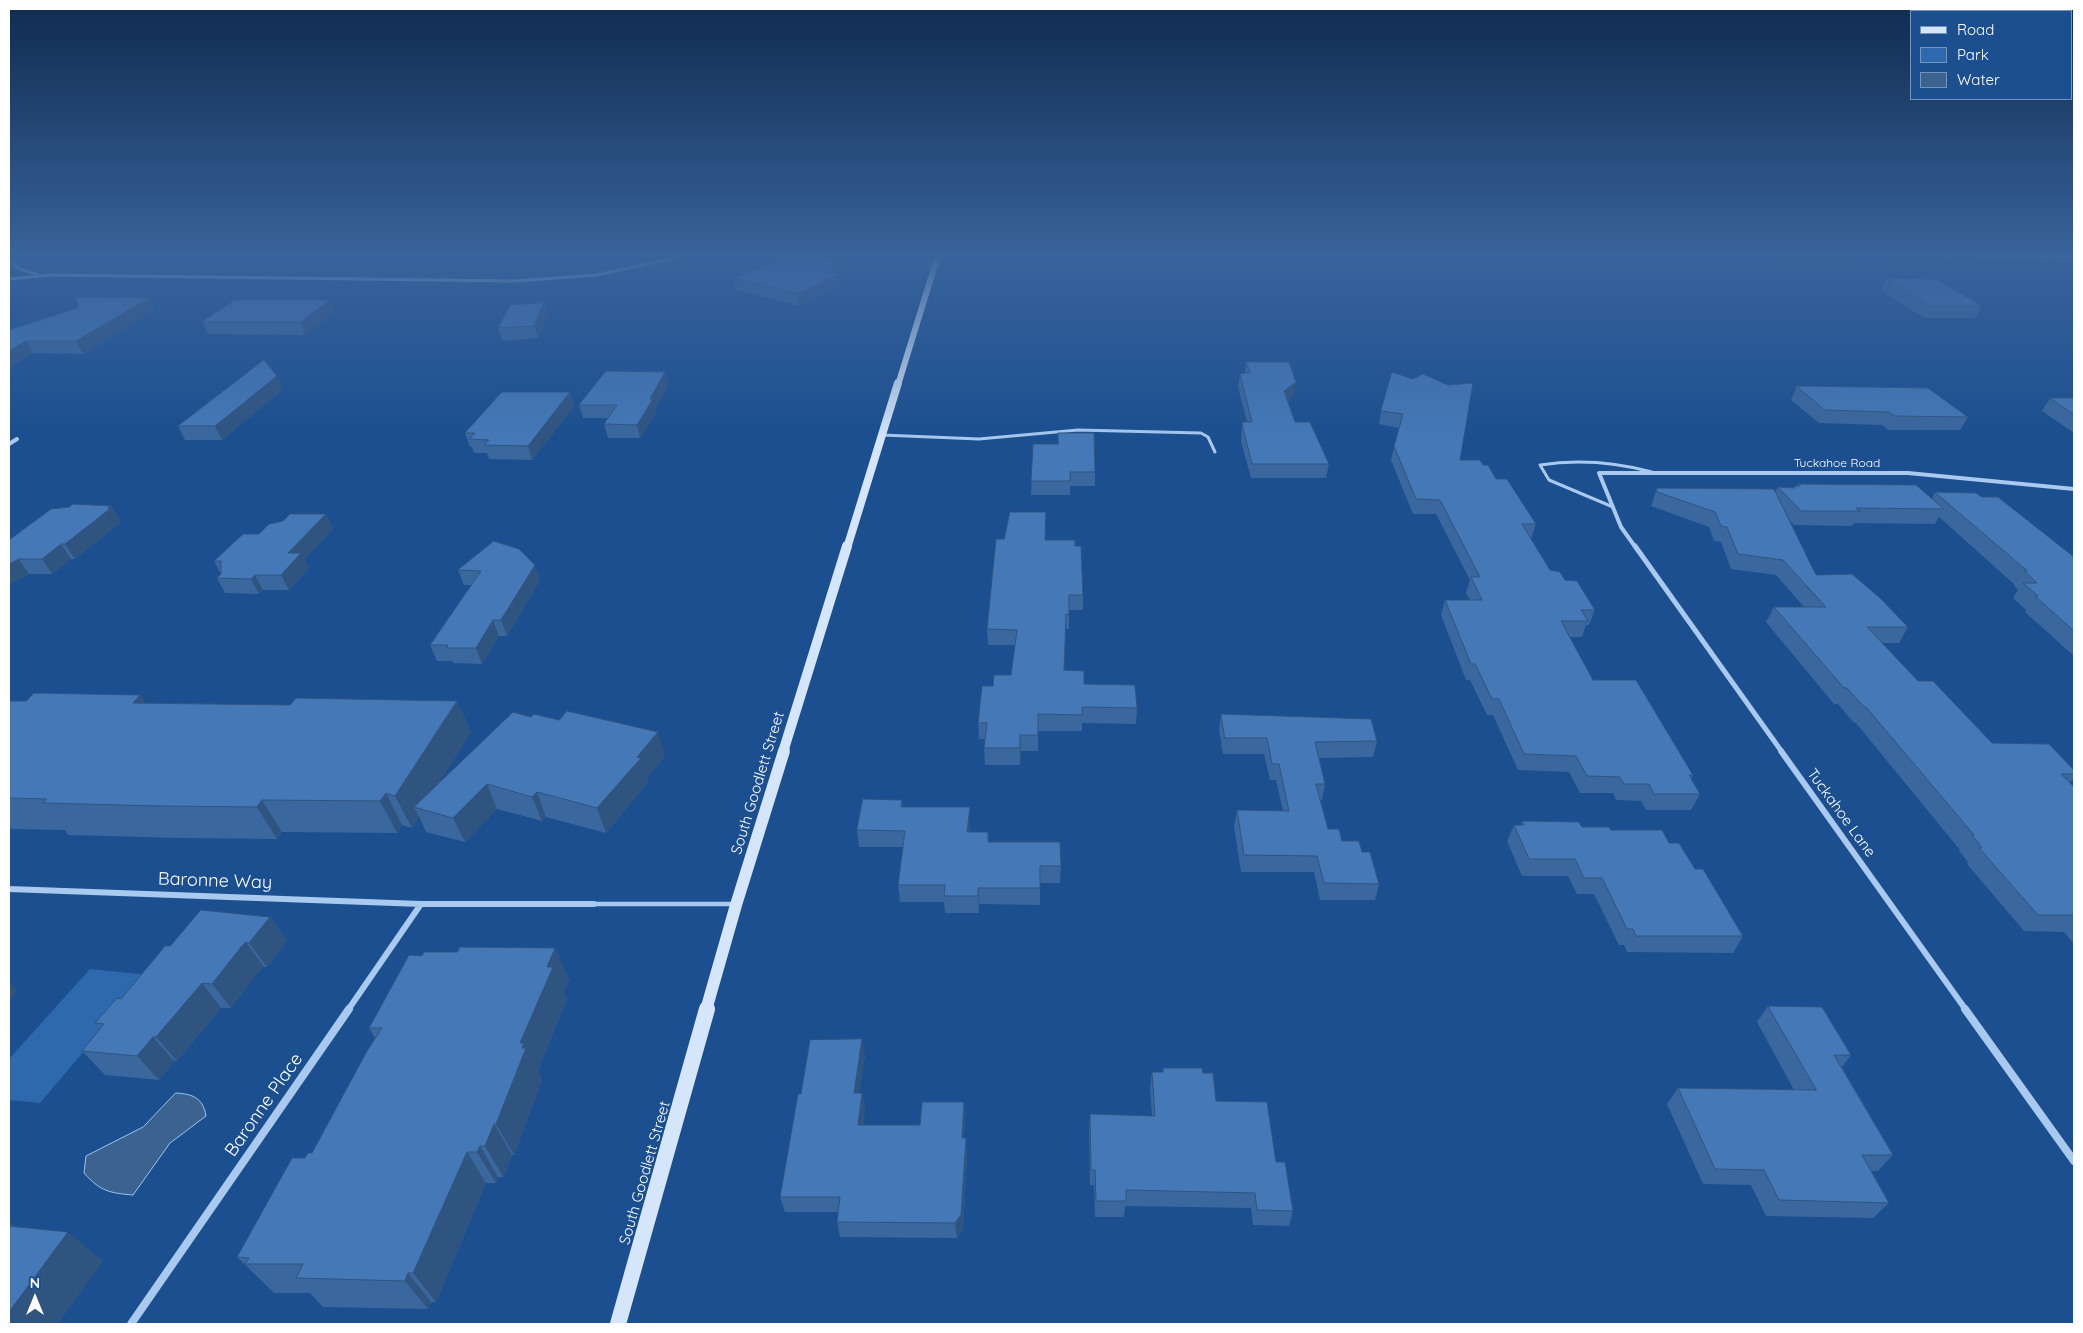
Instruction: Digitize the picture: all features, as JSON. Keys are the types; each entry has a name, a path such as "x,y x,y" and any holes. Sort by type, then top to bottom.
{"main road":[{"name":"South Goodlett Street","path":"618,1324 736,904 919,317"}],"street":[{"path":"9,444 17,438"},
{"name":"Tuckahoe Road","path":"1599,473 1908,473 2074,489"},
{"name":"Tuckahoe Lane","path":"1599,473 1621,528 2074,1161"},
{"name":"Baronne Way","path":"9,889 421,904 594,904"},
{"name":"Baronne Place","path":"131,1324 421,904"}],"lane":[{"path":"882,435 978,439 1078,430 1200,432 1208,437 1215,452"},
{"path":"1613,507 1549,480 1540,464 1569,460 1613,462 1656,473"},
{"path":"594,904 736,904"}],"green space":[{"path":"90,969 149,975 40,1103 9,1100 9,1059"}],"water":[{"path":"176,1093 187,1094 200,1101 206,1116 170,1143 133,1195 106,1190 95,1184 84,1173 86,1156 143,1127"}],"building":[{"path":"49,317 116,317 76,341 26,341 9,351 9,330"},
{"path":"209,317 307,317 300,322 202,322"},
{"path":"504,317 538,317 534,326 498,328"},
{"path":"264,360 277,376 215,426 178,426"},
{"path":"1246,362 1289,362 1296,382 1284,391 1295,422 1310,422 1329,464 1252,464 1242,422 1252,422 1240,374 1250,372"},
{"path":"606,371 665,372 650,399 653,399 637,425 604,424 617,405 579,405"},
{"path":"1392,372 1413,379 1423,374 1448,385 1473,383 1460,460 1480,460 1483,465 1488,465 1496,479 1507,479 1536,524 1522,524 1550,570 1560,572 1565,580 1577,581 1595,610 1581,610 1588,621 1561,621 1593,680 1636,680 1693,775 1689,775 1700,794 1654,794 1649,784 1624,784 1620,777 1587,776 1576,756 1524,754 1499,699 1492,699 1475,664 1471,664 1445,600 1482,600 1471,577 1480,577 1440,500 1416,499 1394,446 1403,414 1381,411"},
{"path":"1797,386 1928,388 1968,417 1895,416 1889,412 1825,410"},
{"path":"502,392 570,392 528,446 484,445 489,440 469,439 475,433 465,433"},
{"path":"2050,398 2074,398 2074,414"},
{"path":"1058,433 1094,433 1095,472 1070,472 1070,481 1031,481 1033,444 1058,444"},
{"path":"1798,484 1916,485 1944,509 1856,508 1860,511 1801,511 1778,487 1795,488 1794,486 1800,486"},
{"path":"1657,488 1774,489 1816,575 1852,574 1880,598 1908,627 1867,627 1918,681 1933,681 1992,743 2049,744 2074,770 2074,774 2061,774 2074,787 2074,915 2038,915 1979,848 1982,848 1972,835 1974,835 1866,707 1847,688 1844,688 1774,607 1826,607 1783,560 1738,554 1727,527 1721,526 1715,512 1657,492"},
{"path":"1935,492 1976,493 1982,497 1998,497 2074,557 2074,631 2023,583 2037,583 2024,571 2027,571"},
{"path":"73,504 111,506 108,508 111,508 65,544 61,544 42,559 19,559 9,564 9,540 51,509 69,507"},
{"path":"1010,512 1046,512 1045,540 1075,540 1075,546 1081,546 1083,595 1069,595 1069,614 1066,614 1064,670 1084,671 1084,684 1135,685 1137,708 1082,707 1082,715 1038,714 1038,735 1020,735 1020,748 984,748 987,723 978,723 982,686 993,686 994,675 1011,675 1017,630 987,629 996,539 1004,539"},
{"path":"290,514 326,514 288,553 301,553 281,575 255,575 251,579 217,578 221,574 221,561 214,561 243,534 259,534 269,524 283,521"},
{"path":"494,541 519,549 535,565 501,620 493,620 476,648 447,648 448,645 430,645 481,571 458,570"},
{"path":"34,693 140,695 133,703 290,705 296,698 457,701 395,796 386,793 380,801 262,800 257,807 159,806 43,803 47,799 9,798 9,701 26,701"},
{"path":"567,711 658,732 637,757 641,758 597,808 537,792 532,797 487,784 453,818 414,807 513,712 531,717 534,714 559,720"},
{"path":"1221,714 1371,719 1377,741 1315,742 1325,784 1316,784 1328,829 1339,829 1342,841 1359,841 1362,852 1370,852 1379,884 1324,883 1317,856 1244,855 1237,810 1289,811 1279,764 1272,764 1267,738 1225,738"},
{"path":"863,799 902,800 901,807 970,807 967,832 988,832 988,842 1060,842 1061,866 1040,866 1040,888 978,888 978,896 944,896 945,885 898,885 905,831 857,830"},
{"path":"1522,821 1579,822 1582,827 1609,827 1611,830 1662,830 1669,843 1679,843 1695,869 1703,869 1743,936 1636,936 1633,929 1627,929 1602,878 1584,878 1575,859 1529,859 1514,825 1524,825"},
{"path":"201,910 270,917 249,943 246,942 241,947 212,984 202,983 156,1037 153,1037 137,1056 82,1051 104,1024 95,1023 117,998 121,999 165,946 170,946"},
{"path":"460,947 555,948 547,967 553,967 520,1043 524,1043 522,1048 526,1048 496,1124 494,1124 485,1146 480,1146 477,1152 467,1152 413,1273 408,1273 405,1281 296,1278 303,1264 245,1264 249,1258 237,1257 292,1158 305,1158 308,1153 312,1153 367,1051 382,1028 369,1028 409,955 422,956 424,952 457,952"},
{"path":"1768,1006 1822,1007 1851,1055 1834,1055 1893,1155 1862,1155 1889,1203 1779,1200 1764,1170 1715,1169 1678,1088 1816,1090"},
{"path":"862,1039 854,1093 862,1093 858,1125 920,1125 922,1102 964,1102 962,1138 966,1138 961,1215 955,1223 837,1222 840,1197 780,1197 798,1094 801,1094 810,1040"},
{"path":"1163,1068 1202,1068 1203,1073 1213,1073 1216,1101 1267,1102 1276,1162 1285,1162 1293,1211 1257,1210 1255,1193 1126,1190 1126,1201 1096,1201 1095,1170 1091,1170 1090,1114 1155,1116 1152,1072 1163,1072"},
{"path":"9,1226 68,1232 9,1312"}]}
